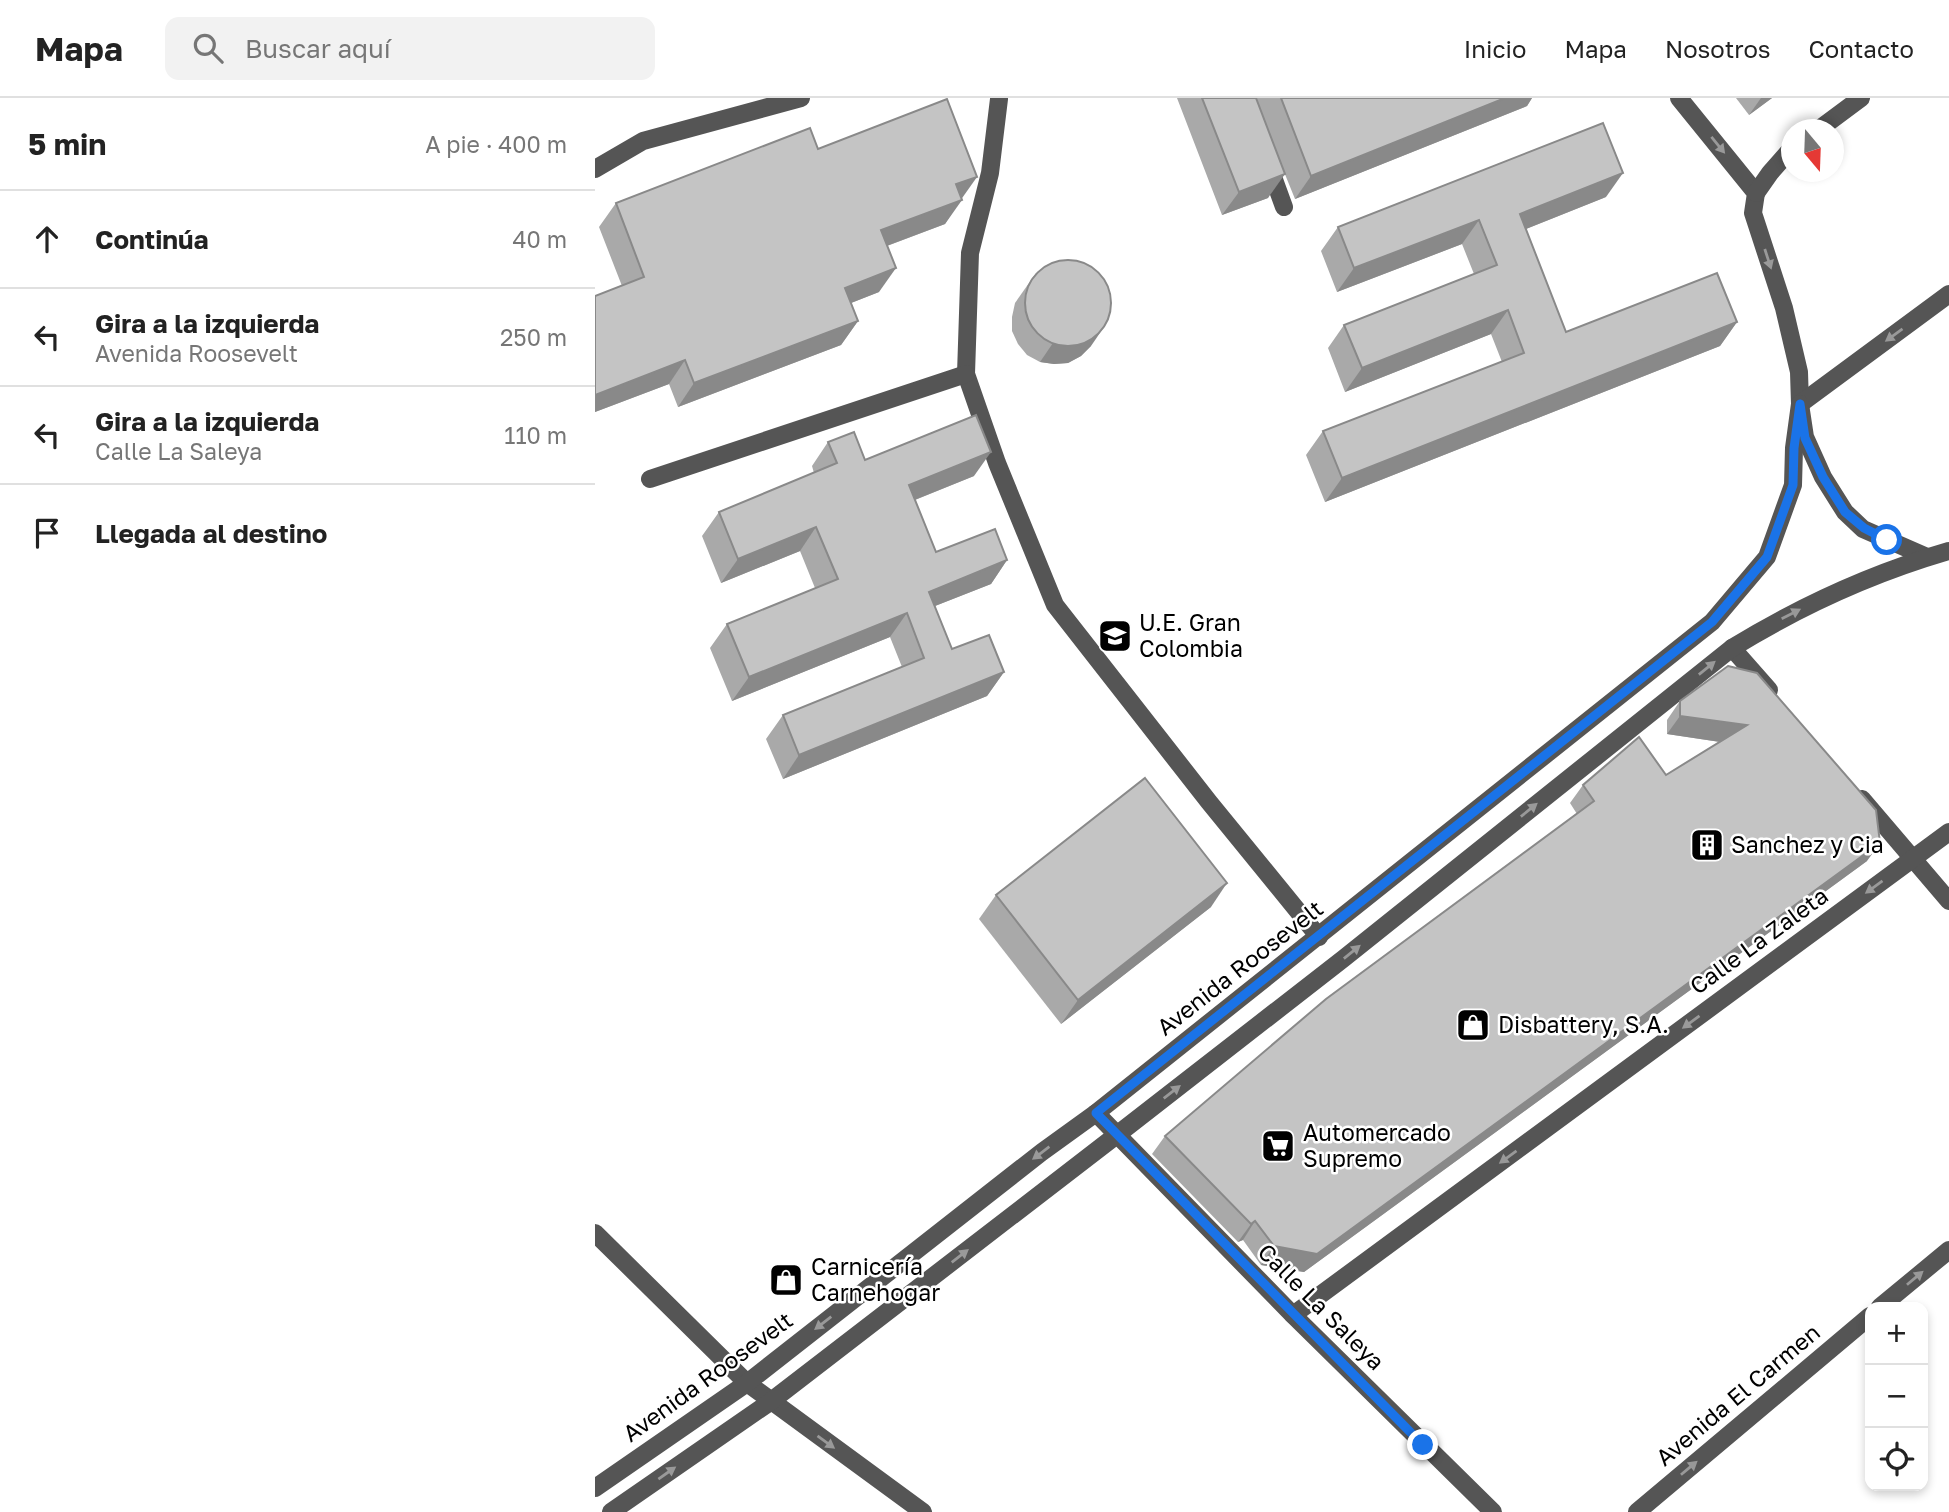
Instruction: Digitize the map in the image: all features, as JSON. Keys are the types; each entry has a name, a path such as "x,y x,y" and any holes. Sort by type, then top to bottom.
{"street":[{"path":"595,169 643,141 800,98"},
{"path":"998,98 989,173 970,253 967,374 997,463 1055,606 1319,937"},
{"path":"1679,98 1756,193"},
{"path":"1833,119 1861,98"},
{"path":"1262,146 1284,207"},
{"path":"1781,160 1756,193 1753,213 1784,308 1799,372 1805,438 1823,477 1845,512 1864,528 1927,557"},
{"path":"1800,404 1949,294"},
{"path":"650,479 967,374"},
{"name":"Avenida Roosevelt","path":"595,1488 747,1383 1042,1152 1096,1113 1712,622 1767,557 1793,485 1794,448 1800,404"},
{"path":"611,1512 770,1402 1118,1134 1343,959 1732,648 1814,602 1927,557 1949,551"},
{"path":"1732,648 1777,700"},
{"path":"1850,784 1949,901"},
{"name":"Calle La Zaleta","path":"1293,1315 1949,832"},
{"name":"Calle La Saleya","path":"1096,1113 1293,1315 1493,1512"},
{"path":"595,1233 747,1383 923,1512"},
{"path":"1886,1302 1949,1250"},
{"name":"Avenida El Carmen","path":"1637,1512 1865,1320"}],"building":[{"path":"1202,98 1256,98 1285,174 1239,192"},
{"path":"1281,98 1505,98 1311,176"},
{"path":"947,99 977,177 956,184 962,200 881,230 896,268 845,288 858,321 694,383 685,360 595,395 595,296 644,277 616,203 810,128 818,149"},
{"path":"1603,123 1623,173 1520,214 1566,332 1717,273 1737,322 1342,478 1323,431 1524,353 1508,310 1362,368 1344,325 1497,265 1479,220 1354,268 1338,227"},
{"path":"1068,260 1085,263 1099,272 1108,286 1111,303 1108,320 1099,334 1085,343 1068,346 1051,343 1037,334 1028,320 1025,303 1028,286 1037,272 1051,263"},
{"path":"976,415 991,452 909,485 936,552 995,529 1007,560 929,592 952,649 989,635 1004,672 799,755 783,715 924,658 907,613 749,677 727,624 838,579 816,527 738,559 719,512 837,463 828,442 854,432 865,460"},
{"path":"1728,666 1757,673 1876,810 1880,843 1317,1254 1274,1246 1255,1221 1251,1224 1165,1136 1326,999 1594,801 1583,785 1639,737 1666,775 1747,725 1680,716 1680,701"},
{"path":"1145,778 1227,883 1078,1000 996,895"}],"place":[{"name":"U.E. Gran Colombia","path":"1115,636"},
{"name":"Sanchez y Cia","path":"1707,845"},
{"name":"Disbattery, S.A.","path":"1473,1025"},
{"name":"Automercado Supremo","path":"1278,1146"},
{"name":"Carnicería Carnehogar","path":"786,1280"}],"route":[{"path":"1423,1445 1096,1113 1712,622 1767,557 1793,485 1794,448 1800,404 1805,438 1823,477 1845,512 1864,528 1887,540"}]}
